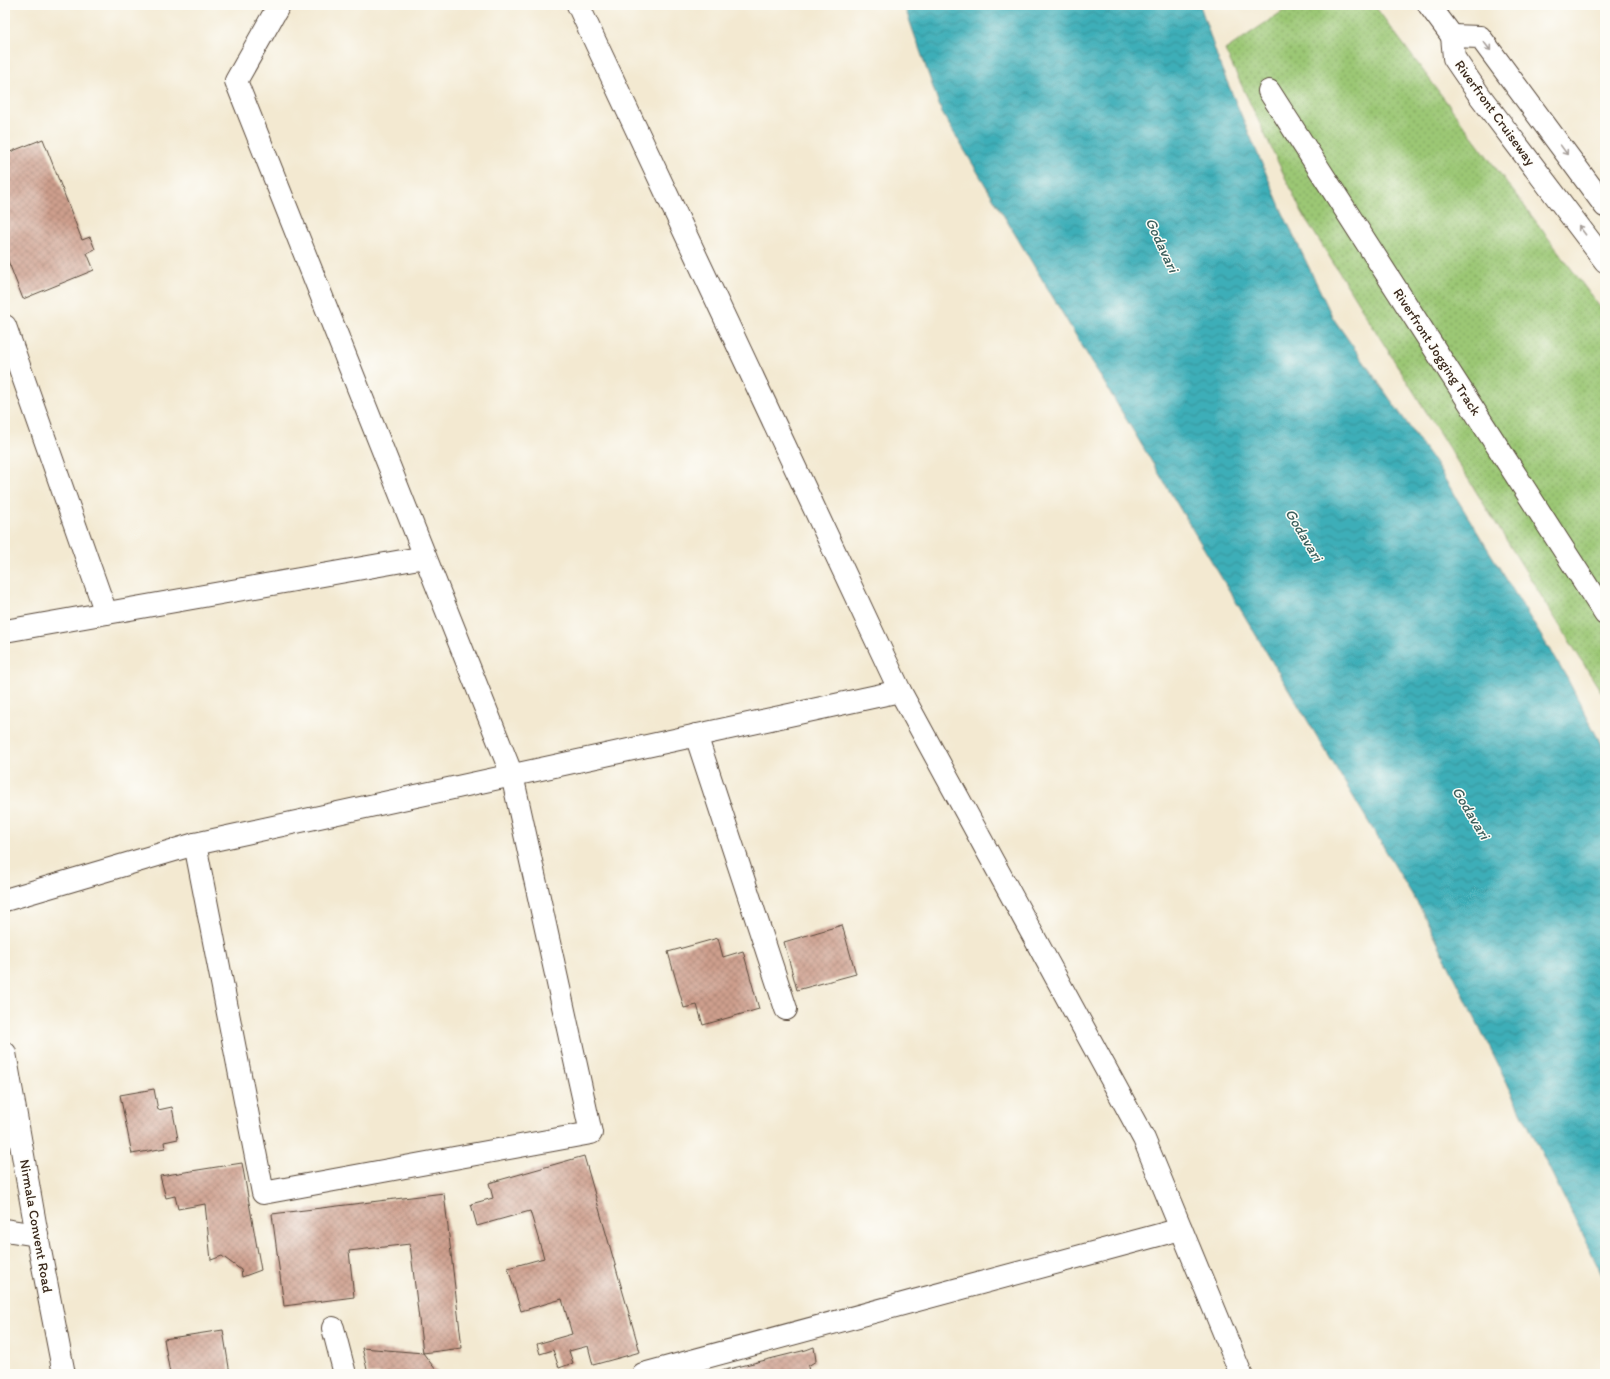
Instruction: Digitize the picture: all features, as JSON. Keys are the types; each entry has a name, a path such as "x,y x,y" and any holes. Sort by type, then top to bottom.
{"street":[{"path":"195,844 263,1192 591,1134 512,775 236,81 279,5"},
{"path":"578,5 900,691 1144,1139 1241,1374"},
{"path":"1431,8 1452,36"},
{"name":"Riverfront Cruiseway","path":"1605,206 1480,37 1452,36 1454,58 1476,90 1605,261"},
{"name":"Riverfront Jogging Track","path":"1269,91 1605,614"},
{"path":"5,326 106,613"},
{"path":"5,631 425,556"},
{"path":"5,900 195,844 900,691"},
{"path":"696,735 786,1009"},
{"name":"Nirmala Convent Road","path":"5,1053 37,1235 64,1374"},
{"path":"643,1374 1182,1229"},
{"path":"5,1230 37,1235"},
{"path":"333,1328 345,1374"}],"green space":[{"path":"1292,5 1374,5 1605,314 1605,698 1302,213 1225,50"}],"water":[{"name":"Godavari","path":"904,5 1200,5 1220,65 1282,211 1333,318 1435,463 1567,678 1605,752 1605,1281 1422,911 942,113"}],"building":[{"path":"43,139 82,240 90,237 95,249 87,253 94,270 23,299 5,253 5,154"},
{"path":"842,925 856,974 797,990 784,942"},
{"path":"718,938 723,957 743,951 759,1009 703,1025 697,1005 684,1008 668,952"},
{"path":"154,1089 158,1110 172,1107 178,1139 164,1142 165,1148 132,1154 120,1095"},
{"path":"584,1156 640,1352 593,1365 588,1346 569,1351 573,1363 559,1368 553,1350 540,1354 537,1344 572,1334 562,1299 521,1311 508,1268 544,1258 530,1211 477,1226 471,1204 493,1198 489,1183"},
{"path":"242,1163 261,1270 242,1277 241,1270 222,1256 211,1260 205,1204 178,1209 175,1196 166,1198 160,1176"},
{"path":"444,1193 462,1348 423,1353 410,1244 349,1251 354,1297 284,1306 272,1214"},
{"path":"223,1330 230,1374 170,1374 164,1339"},
{"path":"814,1347 816,1361 808,1366 809,1374 709,1374 806,1350"},
{"path":"362,1348 423,1353 439,1374 368,1374"}]}
